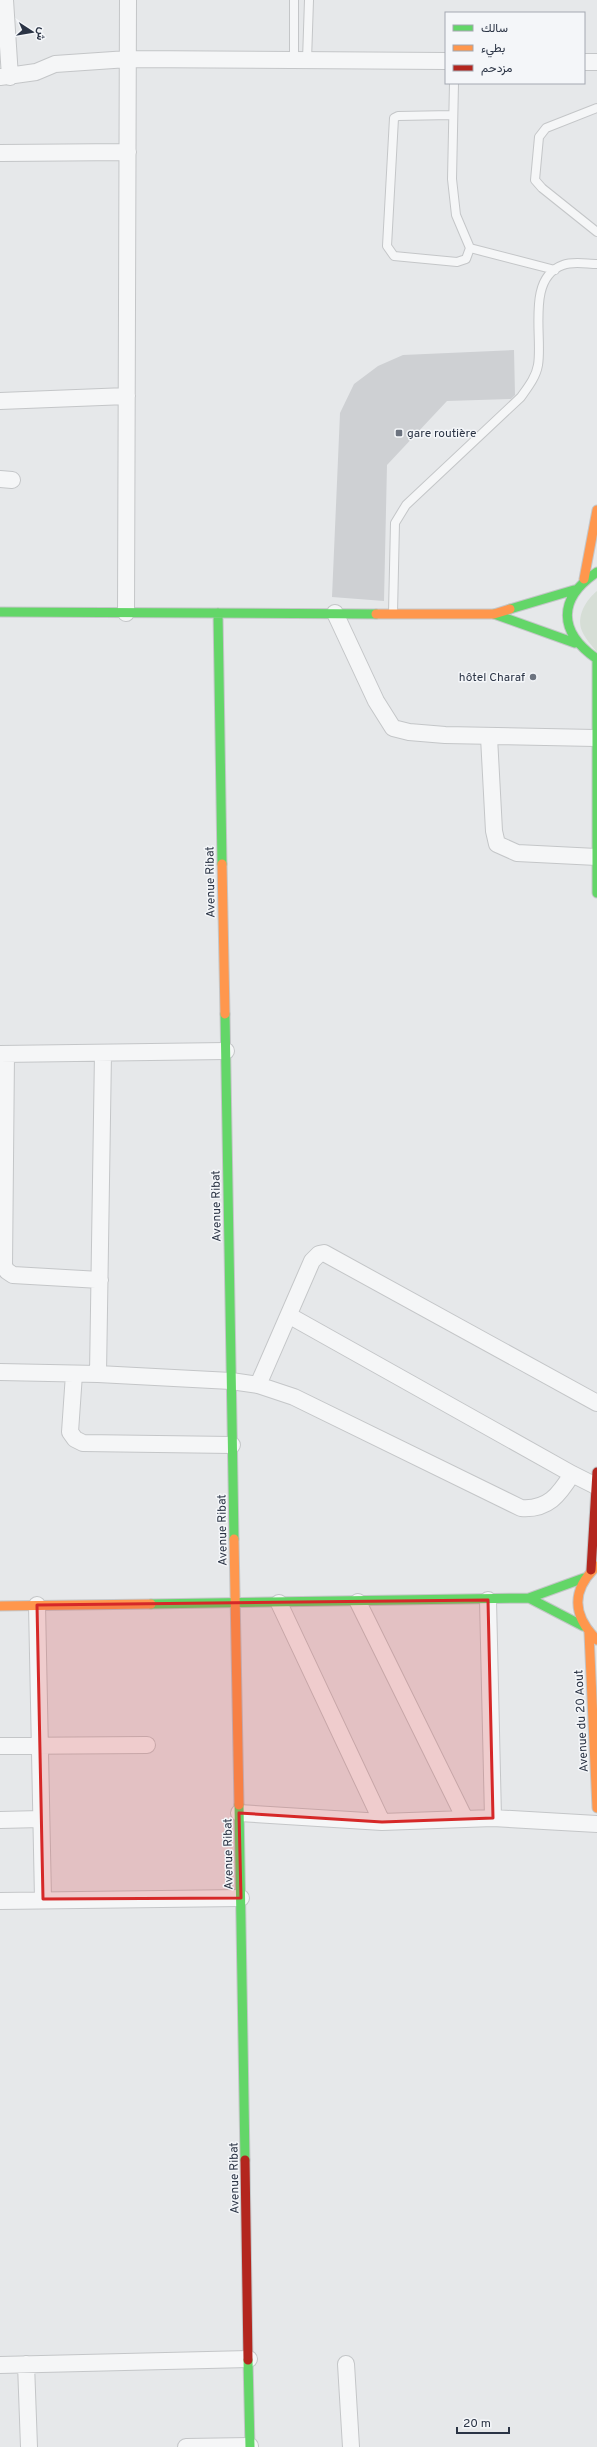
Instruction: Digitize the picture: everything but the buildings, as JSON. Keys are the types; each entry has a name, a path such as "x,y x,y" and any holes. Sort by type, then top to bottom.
{"street":[{"path":"5,0 5,77 36,72 55,64 128,59 445,61"},
{"path":"126,613 128,0"},
{"path":"585,62 597,62"},
{"path":"0,154 128,152"},
{"path":"0,401 127,396"},
{"path":"584,579 597,510"},
{"path":"597,572 584,579 574,590 568,603 566,617 569,631 575,643 585,653 597,660 595,738 597,893"},
{"path":"0,612 494,614 574,590"},
{"name":"Avenue Ribat","path":"218,613 250,2447"},
{"path":"335,614 376,701 393,728 433,734 489,737 595,738"},
{"path":"494,614 575,643"},
{"path":"489,737 494,831 497,844 517,853 597,857"},
{"path":"100,1280 13,1275 7,1271 4,1266 3,1054 226,1051"},
{"path":"98,1374 103,1053"},
{"path":"258,1385 290,1316 312,1261 319,1254 324,1253 597,1403"},
{"path":"290,1316 572,1474 597,1479 594,1568 584,1578 577,1596 577,1607 583,1626"},
{"path":"0,1372 98,1374 231,1381 258,1385 294,1397 521,1508 532,1509 550,1503 560,1494 572,1474"},
{"path":"74,1374 70,1432 75,1439 83,1443 232,1445"},
{"path":"0,1606 488,1600 529,1598 584,1578"},
{"path":"529,1598 583,1626 597,1640"},
{"path":"488,1600 493,1818"},
{"path":"358,1602 465,1819"},
{"path":"279,1603 382,1822"},
{"path":"37,1605 43,1899"},
{"name":"Avenue du 20 Aout","path":"589,1633 597,1808"},
{"path":"0,1746 147,1745"},
{"path":"239,1813 382,1822 493,1818 597,1824"},
{"path":"0,1820 41,1819"},
{"path":"0,1901 43,1899 240,1898"},
{"path":"0,2365 249,2359"},
{"path":"26,2364 29,2447"},
{"path":"346,2364 351,2447"},
{"path":"186,2447 250,2447"}],"lane":[{"path":"294,0 300,60"},
{"path":"300,60 309,0"},
{"path":"452,115 398,116 394,118 387,246 394,256 457,262 466,259 470,248 456,215 452,179 452,115 454,84"},
{"path":"597,108 546,128 539,137 535,180 542,188 597,232"},
{"path":"470,248 555,270"},
{"path":"393,614 395,523 406,504 521,397 534,378 540,348 538,298 546,279 564,264 597,264"}],"highlighted area":[{"path":"488,1600 493,1818 382,1822 239,1813 241,1898 43,1899 37,1605"}],"shaded area":[{"path":"597,591 597,652 583,634 580,620 583,609 589,599"}],"traffic: fast":[{"path":"597,572 584,582 575,593 569,604 567,616 569,627 575,638 584,649 597,659"},
{"path":"510,609 574,590"},
{"path":"0,612 376,614"},
{"path":"218,613 222,864"},
{"path":"494,614 575,643"},
{"path":"597,661 597,893"},
{"path":"225,1014 234,1539"},
{"path":"151,1604 529,1598 584,1578"},
{"path":"529,1598 583,1626"},
{"path":"239,1805 245,2160"},
{"path":"248,2360 250,2447"}],"traffic: slow":[{"path":"584,579 597,510"},
{"path":"376,614 494,614 510,609"},
{"path":"222,864 225,1014"},
{"path":"234,1539 239,1805"},
{"path":"597,1566 583,1584 579,1593 578,1603 579,1612 583,1621 597,1640"},
{"path":"0,1606 151,1604"},
{"path":"589,1633 597,1808"}],"traffic: jam":[{"path":"591,1570 597,1472"},
{"path":"245,2160 248,2360"}],"place":[{"name":"gare routière","path":"399,433"},
{"name":"hôtel Charaf","path":"533,677"}]}
